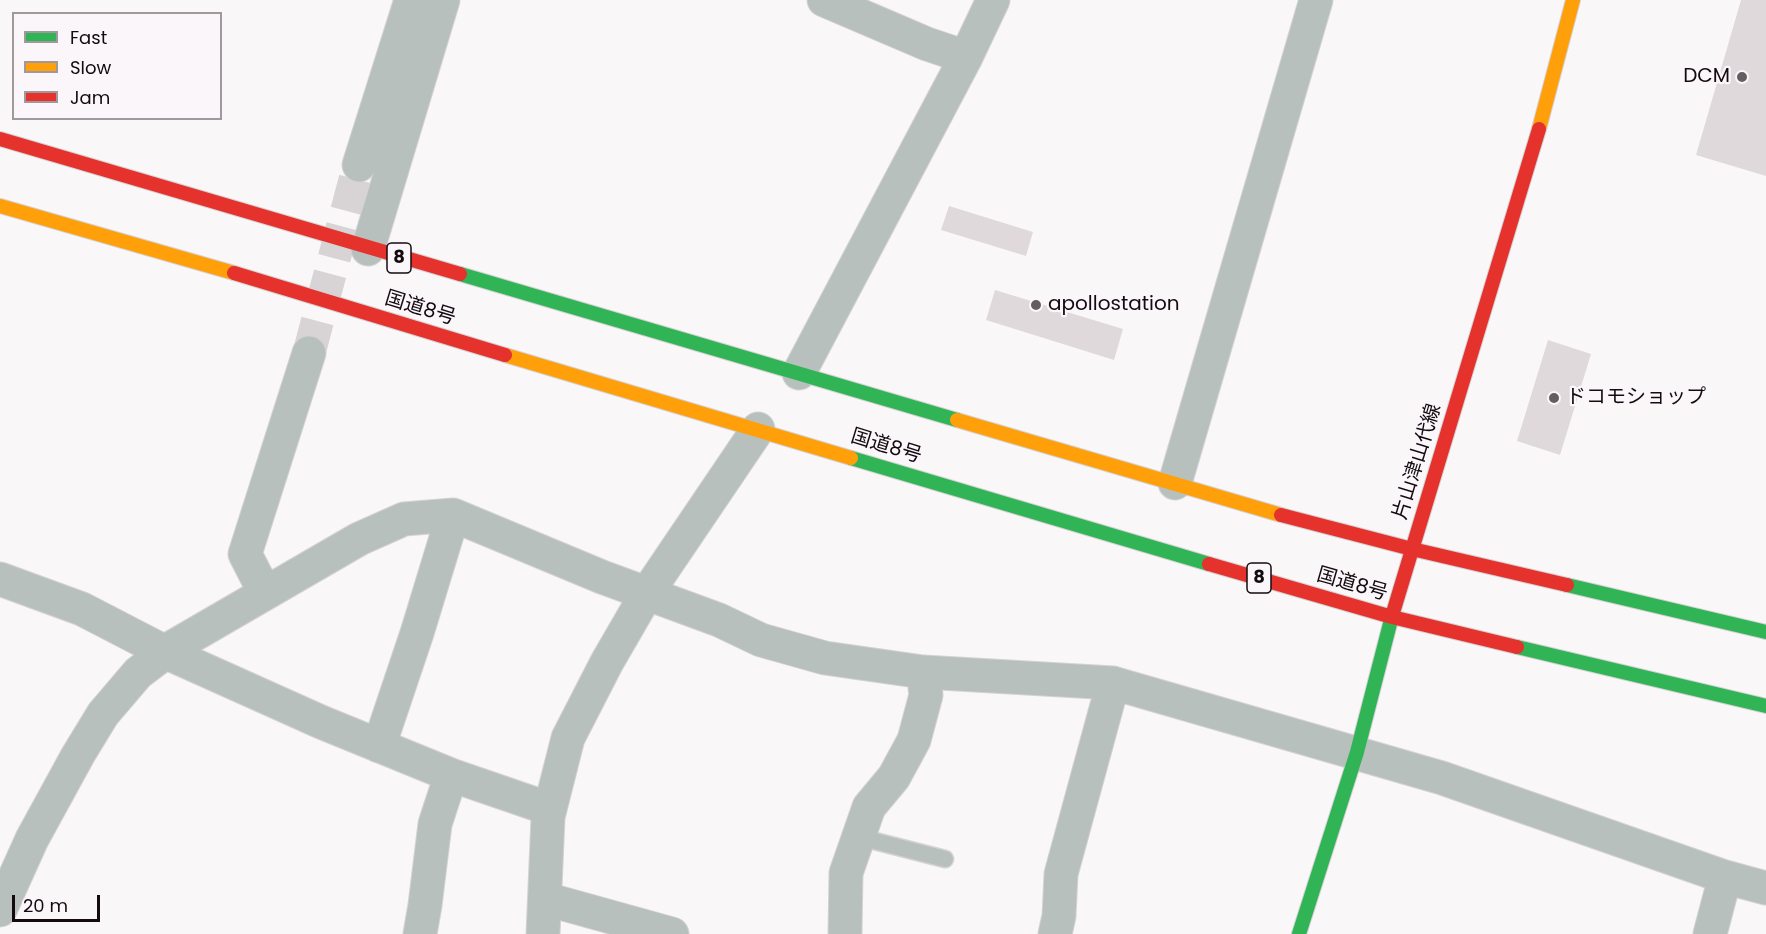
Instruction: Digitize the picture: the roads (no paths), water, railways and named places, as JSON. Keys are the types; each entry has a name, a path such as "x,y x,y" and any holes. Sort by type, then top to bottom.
{"main road":[{"name":"片山津山代線","path":"1299,934 1357,752 1392,616 1540,127 1573,0"},
{"name":"8","path":"0,139 368,249 1316,525 1766,632"},
{"name":"国道8号","path":"0,206 1147,546 1392,616 1766,706"}],"street":[{"path":"359,165 411,0"},
{"path":"368,249 442,0"},
{"path":"824,0 927,44 966,57"},
{"path":"800,373 966,57 993,0"},
{"path":"1175,483 1316,0"},
{"path":"265,593 245,554 309,353"},
{"path":"543,934 548,817 568,738 607,662 647,593 758,429"},
{"path":"379,746 453,515"},
{"path":"0,910 32,839 103,714 138,674 165,652 359,539 404,519 453,515 602,577 718,620 761,640 815,655 924,672 1113,683 1442,778 1725,877 1766,888"},
{"path":"0,579 82,609 165,652 379,746 451,775 550,809"},
{"path":"844,934 846,873 869,807 894,777 914,740 926,695 924,672"},
{"path":"1055,934 1059,916 1061,874 1113,683"},
{"path":"420,934 435,824 451,775"},
{"path":"1710,934 1725,877"},
{"path":"546,899 672,934"}],"lane":[{"path":"859,837 945,859"}],"tunnel":[{"path":"309,353 359,165"}],"place":[{"name":"DCM","path":"1742,77"},
{"name":"apollostation","path":"1036,305"},
{"name":"ドコモショップ","path":"1554,398"}]}
